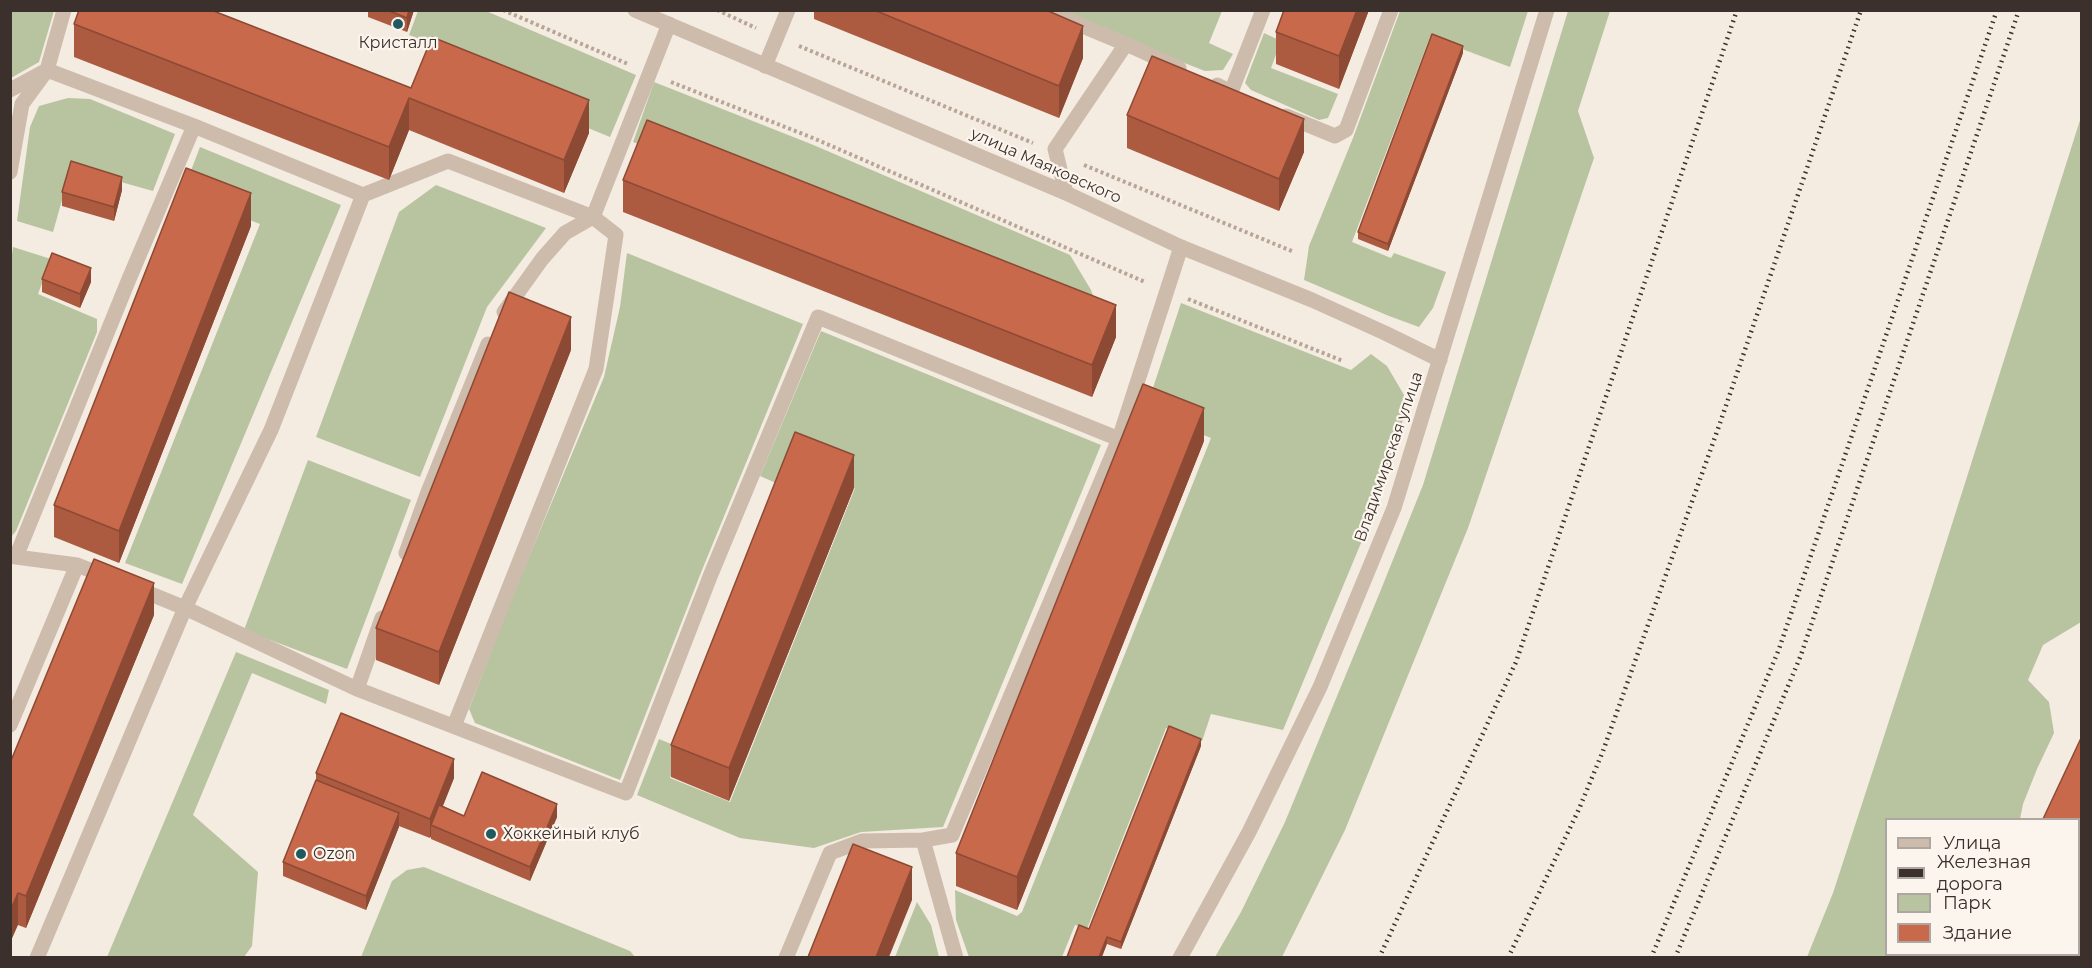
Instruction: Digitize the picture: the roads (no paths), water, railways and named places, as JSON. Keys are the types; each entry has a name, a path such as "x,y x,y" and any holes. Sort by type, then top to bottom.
{"street":[{"path":"10,172 22,104 47,70 64,10"},
{"name":"улица Маяковского","path":"635,10 1066,193 1181,247 1312,300 1440,360"},
{"path":"765,66 788,10"},
{"path":"1044,10 1236,94 1263,10"},
{"path":"1273,110 1335,136 1346,130 1391,10"},
{"name":"Владимирская улица","path":"1180,957 1249,832 1320,687 1394,508 1547,10"},
{"path":"400,568 428,492 496,326 542,259 565,233 593,218 669,24"},
{"path":"1066,193 1055,148 1126,44"},
{"path":"10,90 47,70 194,126 363,195 448,160 593,218 616,235 596,369 454,726"},
{"path":"194,126 13,557 76,564 186,608 357,689 626,793 711,574 818,317 1119,439"},
{"path":"37,957 186,608 271,430 363,195"},
{"path":"786,957 830,853 861,841 923,840 952,835 1119,439 1181,247"},
{"path":"10,725 76,564"},
{"path":"357,689 388,601"},
{"path":"923,840 956,957"}],"railway":[{"path":"1379,958 1516,662 1737,10"},
{"path":"1508,958 1579,809 1603,751 1719,426 1861,10"},
{"path":"1651,958 1779,649 1997,10"},
{"path":"1675,958 1801,655 2019,10"}],"place":[{"name":"Кристалл","path":"398,24"},
{"name":"Хоккейный клуб","path":"491,834"},
{"name":"Ozon","path":"301,854"}]}
